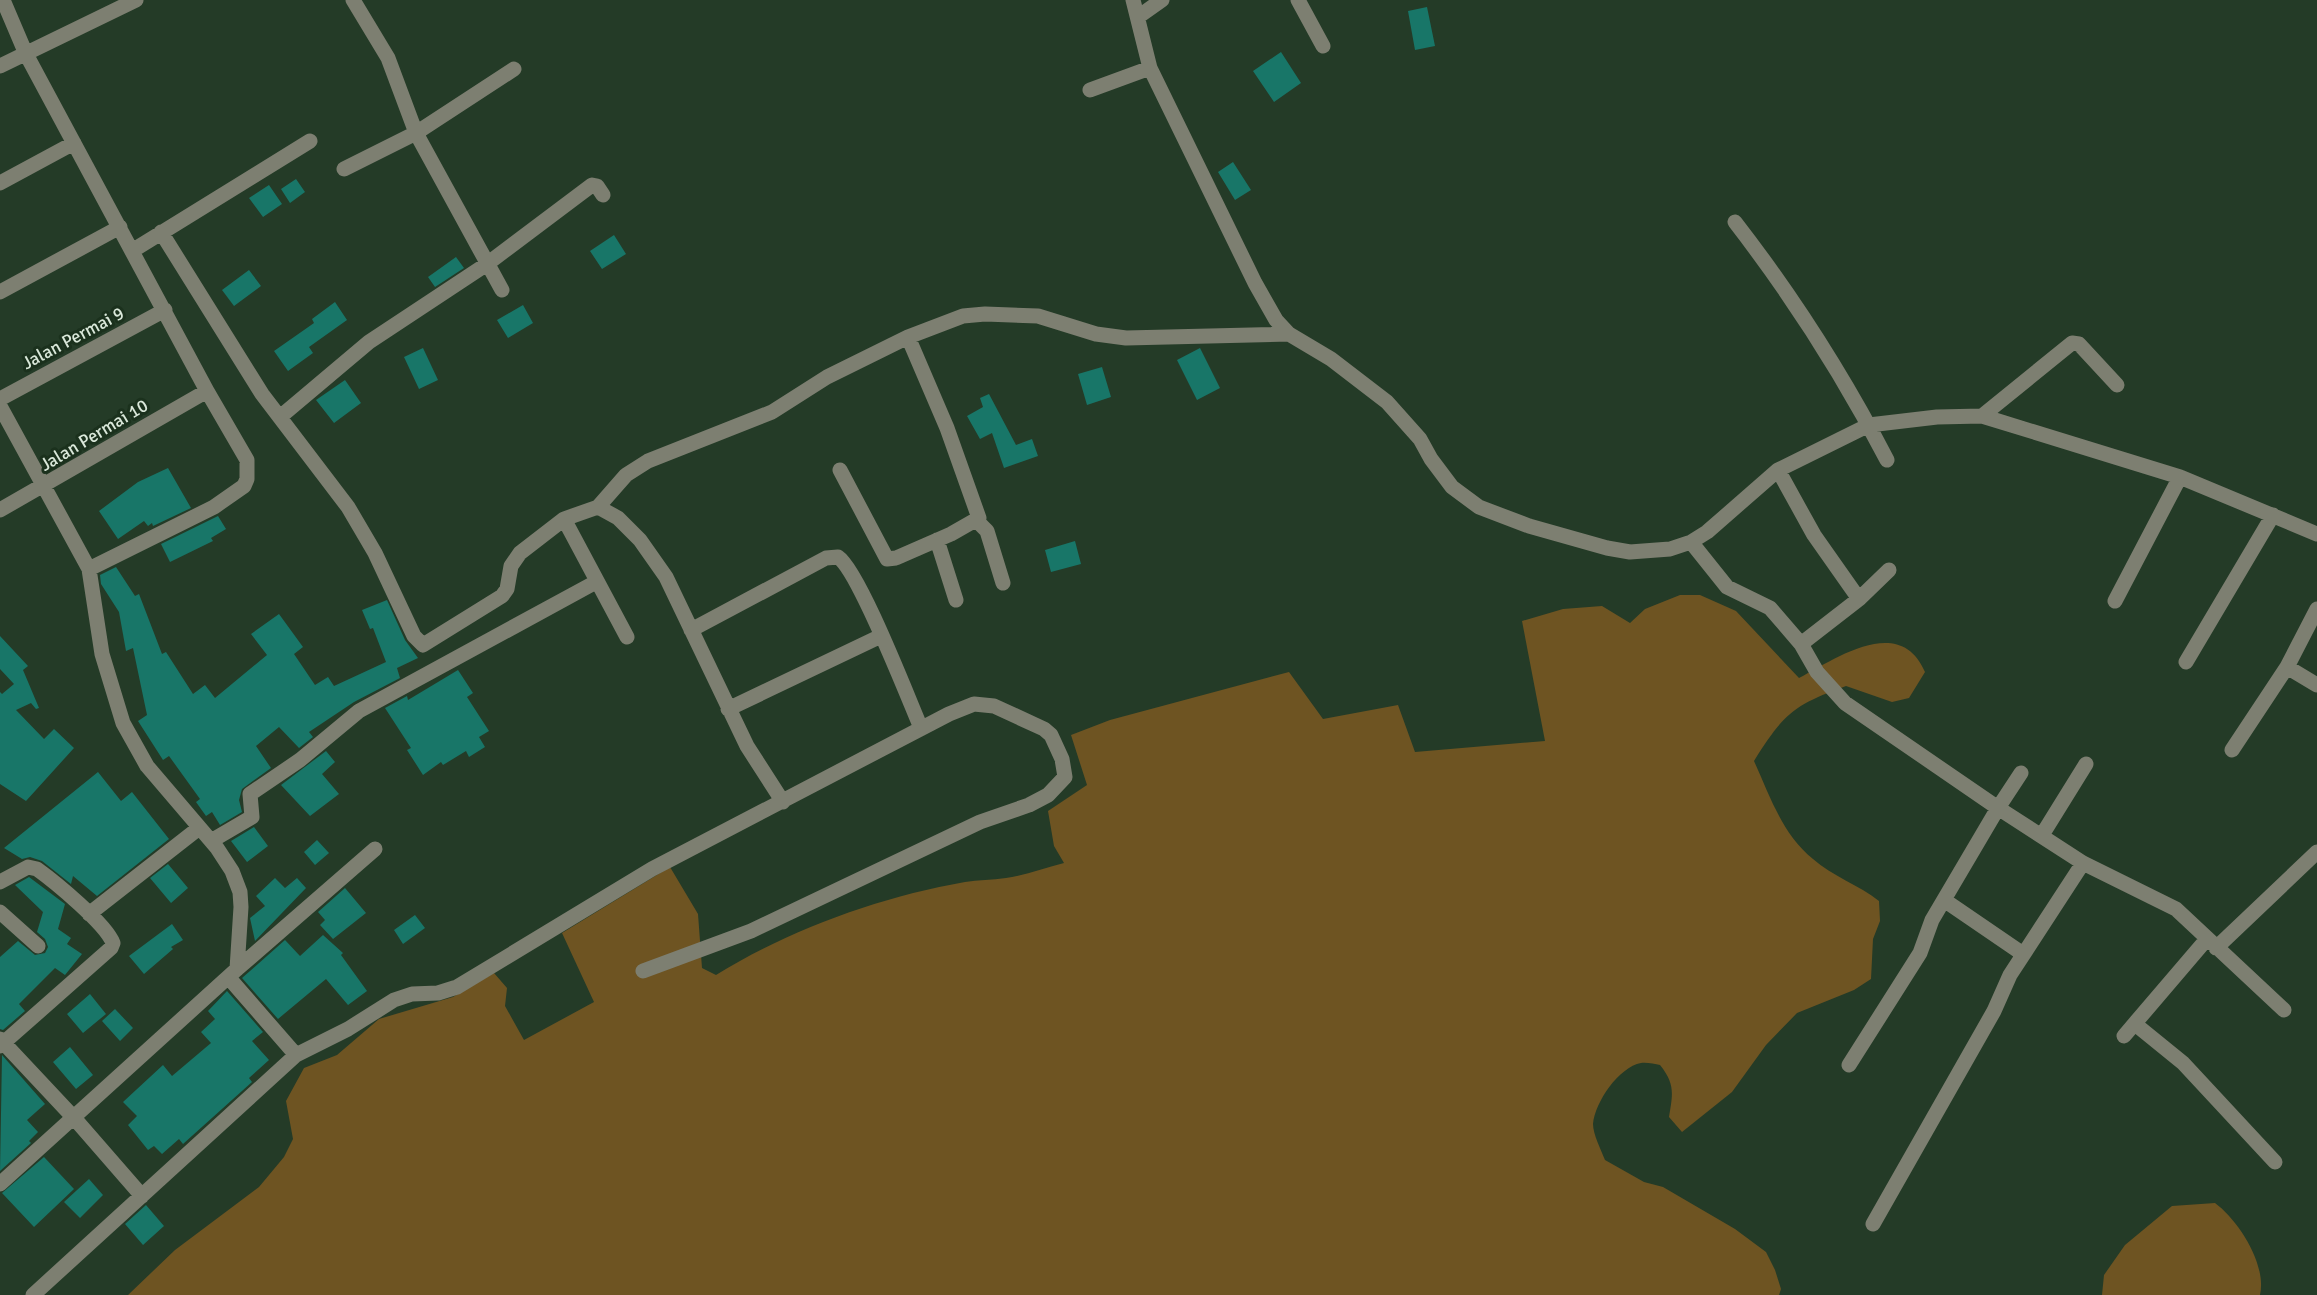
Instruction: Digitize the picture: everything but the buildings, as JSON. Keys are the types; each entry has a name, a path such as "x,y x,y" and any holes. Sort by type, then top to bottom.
{"street":[{"path":"3,0 26,54 207,391 248,460 248,479 244,486 213,507 174,528 88,569"},
{"path":"0,66 136,0"},
{"path":"1133,0 1150,68 1255,283 1272,313 1288,334 1331,359 1387,402 1420,439 1431,459 1452,486 1479,507 1529,526 1618,550 1646,552 1670,549 1690,542 1734,511 1778,470 1869,425 1937,417 1982,417 2180,477 2317,534"},
{"path":"1138,16 1162,0"},
{"path":"1298,0 1323,46"},
{"path":"359,2 388,58 416,133 502,290"},
{"path":"1090,90 1150,68"},
{"path":"344,169 416,133 514,69"},
{"path":"132,250 310,141"},
{"path":"0,183 74,143"},
{"path":"280,417 369,342 487,264 592,185 597,186 603,195"},
{"path":"1735,222 1789,294 1869,425 1887,460"},
{"path":"0,292 120,227"},
{"path":"161,232 262,394 348,507 375,553 414,636 423,645 502,596 514,560 564,519 598,507 626,475 648,461 772,412 827,377 908,337 963,316 985,314 1038,316 1096,334 1126,338 1288,334"},
{"name":"Jalan Permai 9","path":"0,399 165,310"},
{"path":"908,337 979,512 977,521"},
{"path":"1982,417 2072,343 2079,344 2117,386"},
{"name":"Jalan Permai 10","path":"0,510 42,488 207,391"},
{"path":"0,406 42,488 88,569 102,654 123,723 147,766 211,841 232,871 240,892 241,938 233,973"},
{"path":"840,470 884,558 896,558 977,521"},
{"path":"1778,470 1814,535 1859,599"},
{"path":"2115,601 2180,477"},
{"path":"598,507 618,518 640,540 666,577 747,746 783,802"},
{"path":"2186,662 2272,515"},
{"path":"564,519 627,637"},
{"path":"977,521 987,531 1003,583"},
{"path":"937,540 956,600"},
{"path":"1690,542 1727,587 1770,608 1801,644 1817,672 1845,703 2083,863 2176,909 2284,1010"},
{"path":"691,630 832,556 845,562 881,636 921,728"},
{"path":"1801,644 1859,599 1889,570"},
{"path":"211,841 252,817 250,794 300,760 359,711 596,582"},
{"path":"2232,750 2287,667 2317,609"},
{"path":"728,709 881,636"},
{"path":"2287,667 2317,685"},
{"path":"33,1295 296,1055 403,996 422,992 438,993 457,987 652,869 921,728 974,704 994,706 1044,729 1051,735 1062,759 1065,777 1048,795 1029,805 980,822 751,931 644,971"},
{"path":"2042,835 2086,764"},
{"path":"1849,1065 1920,953 1932,920 2021,773"},
{"path":"88,914 199,828"},
{"path":"0,1184 75,1119 233,973 375,849"},
{"path":"2124,1036 2211,944 2317,852"},
{"path":"1873,1224 2024,954 2083,863"},
{"path":"0,882 28,867 37,868 110,936 113,943 111,948 1,1043 75,1119 142,1196"},
{"path":"1944,900 2024,954"},
{"path":"0,912 38,946"},
{"path":"233,973 296,1055"},
{"path":"2135,1024 2183,1063 2275,1162"}],"shaded area":[{"path":"1680,595 1700,595 1736,611 1799,678 1848,652 1884,643 1900,645 1914,655 1925,672 1909,698 1892,702 1846,686 1802,705 1783,721 1754,761 1778,814 1802,849 1829,870 1879,901 1880,921 1873,939 1871,979 1854,990 1797,1013 1766,1045 1732,1092 1682,1132 1669,1117 1672,1089 1660,1065 1656,1064 1641,1063 1624,1071 1603,1096 1595,1115 1594,1132 1605,1160 1644,1182 1663,1187 1735,1229 1766,1252 1781,1289 1779,1295 128,1295 175,1250 259,1187 284,1157 293,1139 286,1101 304,1068 337,1055 379,1019 453,997 494,973 507,988 505,1006 524,1040 594,1002 562,933 670,867 698,914 702,968 716,975 804,930 868,906 933,888 1013,877 1064,863 1054,846 1048,811 1087,785 1071,735 1110,720 1289,672 1323,719 1398,705 1415,752 1545,741 1522,621 1563,609 1602,606 1630,623 1645,609"},
{"path":"2215,1203 2233,1220 2249,1244 2259,1270 2260,1295 2102,1295 2104,1275 2125,1245 2172,1206"}]}
